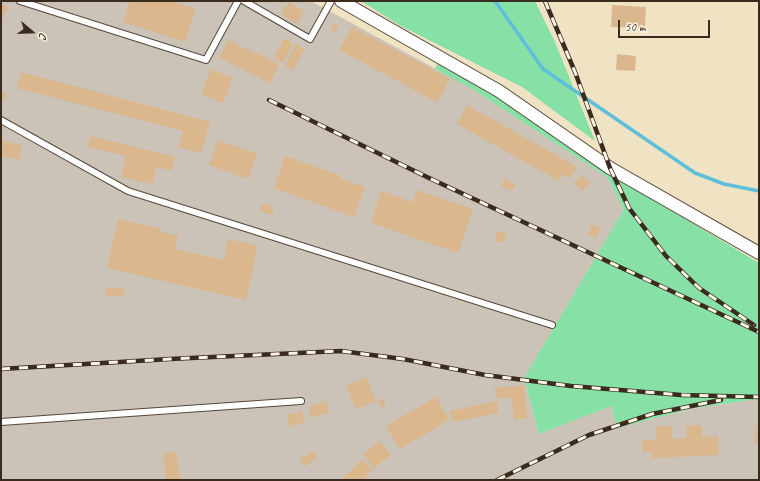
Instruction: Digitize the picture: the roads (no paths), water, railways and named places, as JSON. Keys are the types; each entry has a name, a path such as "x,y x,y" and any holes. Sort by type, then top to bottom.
{"street":[{"path":"341,1 499,91 610,168 759,253"}],"lane":[{"path":"20,1 206,60 238,1"},
{"path":"244,1 310,39 331,1"},
{"path":"1,120 128,191 552,325"},
{"path":"1,422 301,401"}],"waterway":[{"path":"495,1 543,69 695,173 724,184 759,191"}],"railway":[{"path":"545,1 575,72 610,168 629,208 666,256 699,288 754,325"},
{"path":"269,100 429,178 759,332"},
{"path":"1,369 341,351 403,359 485,375 571,386 681,395 759,397"},
{"path":"497,480 589,435 652,414 721,400"}]}
